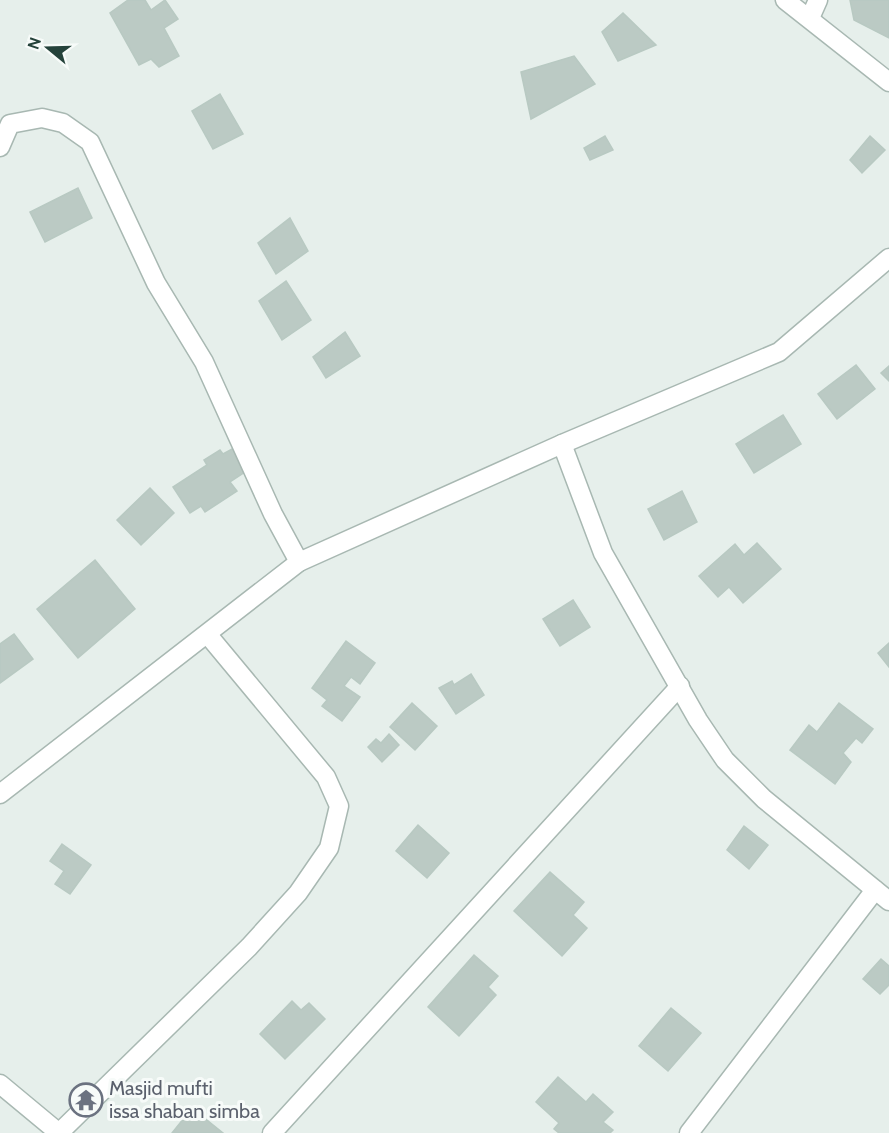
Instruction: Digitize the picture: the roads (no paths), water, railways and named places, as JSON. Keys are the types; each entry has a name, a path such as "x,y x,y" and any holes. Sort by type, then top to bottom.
{"street":[{"path":"785,0 889,82"},
{"path":"810,18 818,0"},
{"path":"0,147 10,124 42,118 63,123 90,142 156,283 204,362 273,514 299,562"},
{"path":"0,794 208,635 299,562 562,444 779,352 889,258"},
{"path":"562,444 603,553 681,686 698,720 725,760 764,798 882,895 689,1133"},
{"path":"0,1084 59,1133 249,947 298,893 329,848 339,806 326,777 208,635"},
{"path":"272,1133 482,907 681,686"}],"place":[{"name":"Masjid mufti issa shaban simba","path":"86,1100"}]}
